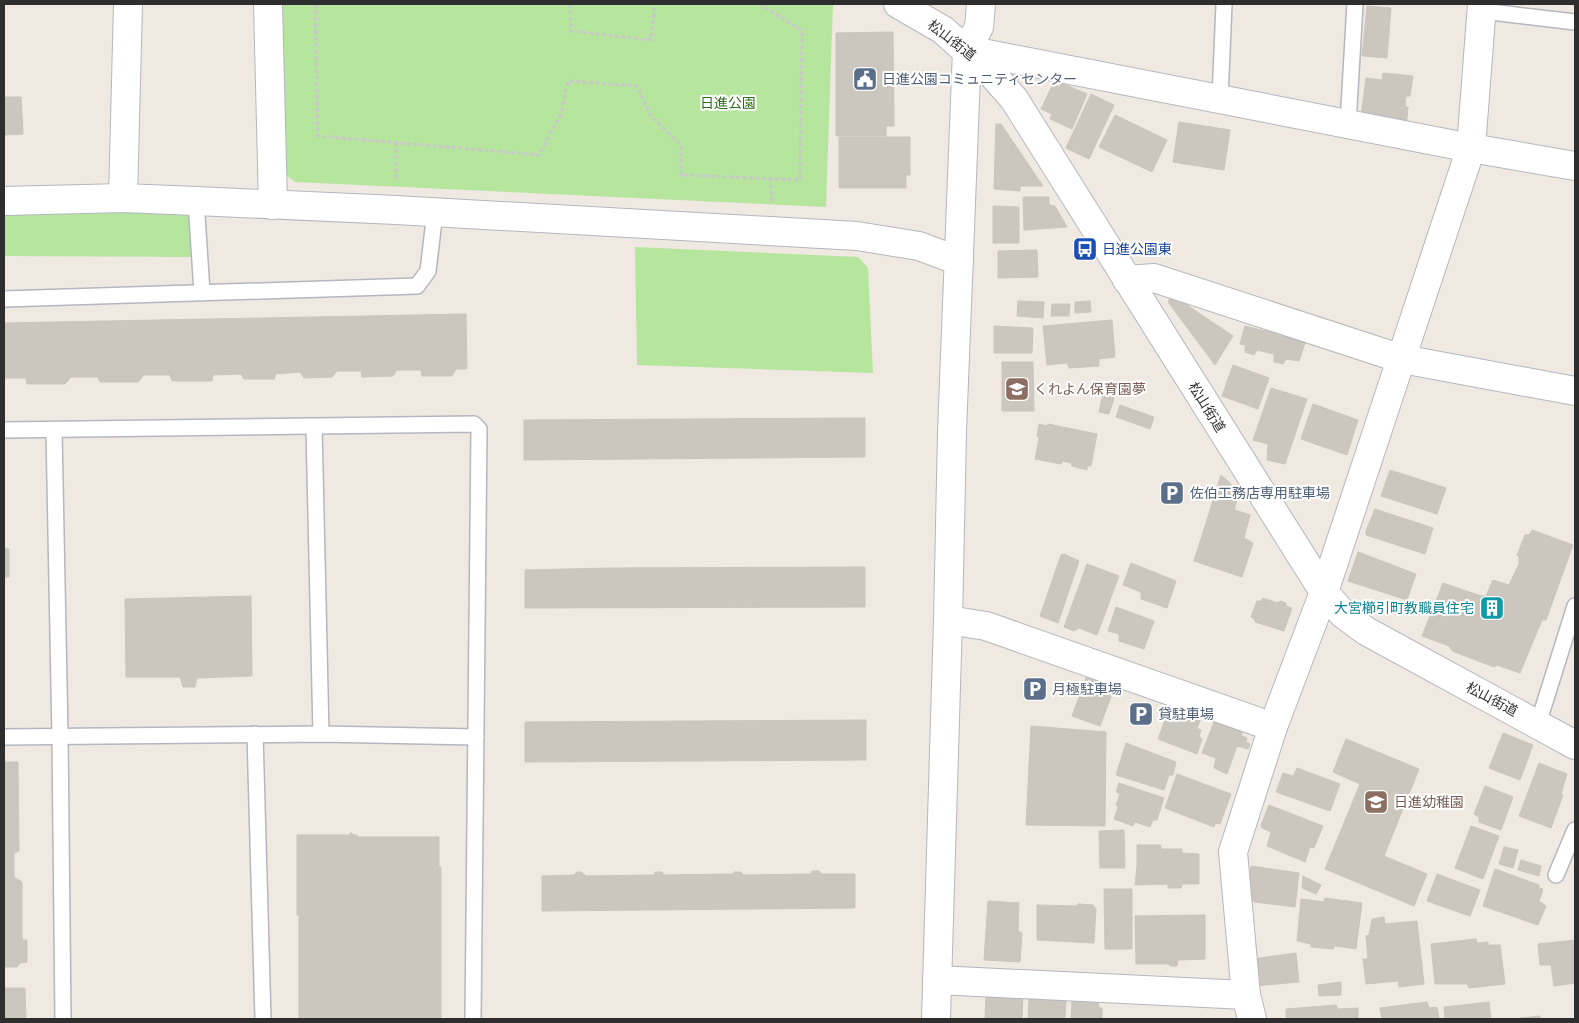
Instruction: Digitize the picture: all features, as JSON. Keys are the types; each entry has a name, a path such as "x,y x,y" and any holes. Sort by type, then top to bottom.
{"street":[{"path":"123,198 128,4"},
{"path":"268,4 273,204"},
{"name":"松山街道","path":"898,4 943,30 992,74 1014,99 1324,592 1343,614 1366,631 1575,745"},
{"path":"936,1019 952,432 967,50 979,27 981,4"},
{"path":"937,980 1249,1007 1233,852 1273,727 1324,592 1471,148 1480,6"},
{"path":"967,50 1471,148 1575,166"},
{"path":"4,201 123,198 273,204 857,236 919,246 959,261"},
{"path":"1127,280 1154,278 1402,359 1575,391"},
{"path":"948,620 986,626 1273,727"}],"lane":[{"path":"1220,99 1224,4"},
{"path":"1348,124 1355,4"},
{"path":"1480,6 1575,22"},
{"path":"196,201 202,292"},
{"path":"4,299 418,286 428,271 435,212"},
{"path":"4,430 474,424 480,429 472,1019"},
{"path":"314,426 321,734"},
{"path":"54,430 63,1019"},
{"path":"1538,724 1575,606"},
{"path":"255,734 263,1019"},
{"path":"4,737 321,734 476,737"},
{"path":"1556,875 1575,830"}],"path":[{"path":"315,4 318,136 538,154 561,114 568,82 637,86 651,116 681,145 681,175 800,180 802,31 760,4"},
{"path":"570,4 571,31 651,40 655,4"},
{"path":"396,142 396,210"}],"green space":[{"name":"日進公園","path":"281,4 833,4 826,207 295,182 284,173"},
{"path":"189,213 192,257 4,256 4,214"},
{"path":"635,247 858,257 868,268 873,373 637,365"}],"building":[{"path":"1367,6 1391,8 1387,58 1362,56"},
{"name":"日進公園コミュニティセンター","path":"893,32 894,126 886,126 886,136 836,136 836,33"},
{"path":"1383,73 1413,76 1410,96 1406,96 1405,107 1408,107 1406,129 1361,117 1366,78 1382,80"},
{"path":"1061,83 1087,94 1072,129 1050,119 1052,114 1041,109 1053,84 1059,87"},
{"path":"1091,94 1114,105 1089,159 1066,148"},
{"path":"4,97 21,97 23,134 4,135"},
{"path":"1115,115 1167,140 1152,172 1099,147"},
{"path":"1179,122 1230,130 1224,170 1173,162"},
{"path":"996,124 1001,124 1043,186 1020,186 1020,191 994,189"},
{"path":"839,137 910,137 910,175 906,175 906,188 839,188"},
{"path":"1023,197 1049,197 1049,205 1055,206 1067,227 1024,230"},
{"path":"993,206 1019,207 1019,243 993,243"},
{"path":"1037,250 1038,277 998,278 998,251"},
{"path":"1172,295 1233,336 1215,365 1168,302"},
{"path":"1018,301 1044,302 1043,318 1017,316"},
{"path":"1090,301 1091,312 1075,313 1075,302"},
{"path":"1052,304 1070,304 1069,316 1051,316"},
{"path":"466,314 467,369 456,369 452,376 422,376 421,370 397,370 393,376 362,377 361,371 337,371 332,377 304,378 300,372 276,374 274,379 244,379 241,374 213,375 212,381 172,381 170,375 144,375 138,382 100,382 98,377 71,377 65,384 27,384 26,378 4,378 4,323"},
{"path":"1112,320 1115,357 1099,359 1099,366 1069,368 1067,363 1047,365 1043,326"},
{"path":"994,326 1033,328 1032,353 994,353"},
{"path":"1245,326 1265,331 1268,329 1276,331 1277,335 1306,340 1299,361 1286,359 1283,364 1274,362 1274,354 1257,350 1254,355 1245,352 1245,345 1240,344"},
{"path":"1002,362 1033,362 1034,411 1002,411"},
{"path":"1233,365 1269,378 1258,409 1222,396"},
{"path":"1271,388 1307,399 1285,464 1267,460 1268,444 1253,440"},
{"path":"1103,394 1114,398 1109,414 1099,412"},
{"path":"1313,404 1358,420 1347,455 1301,439"},
{"path":"1120,405 1154,417 1150,429 1116,417"},
{"path":"865,418 865,457 524,460 524,420"},
{"path":"1039,424 1047,426 1048,424 1097,434 1091,466 1087,466 1087,470 1072,466 1071,463 1063,461 1061,464 1035,459 1039,438 1037,436"},
{"path":"1390,470 1446,488 1437,514 1381,496"},
{"path":"1221,475 1231,484 1230,494 1238,498 1235,510 1250,515 1244,538 1253,543 1242,577 1194,561"},
{"path":"1375,509 1433,528 1425,554 1366,535"},
{"name":"大宮櫛引町教職員住宅","path":"1532,530 1573,545 1546,620 1542,620 1520,673 1497,665 1494,667 1452,651 1449,646 1422,636 1443,583 1481,596 1486,596 1493,580 1509,585 1519,564 1519,557 1517,555 1525,535 1529,535"},
{"path":"4,548 9,549 9,577 4,577"},
{"path":"1358,552 1416,574 1407,600 1348,581"},
{"path":"1064,554 1079,561 1058,623 1040,616 1061,555"},
{"path":"1131,563 1176,581 1167,608 1141,599 1141,592 1123,585"},
{"path":"1087,564 1119,576 1097,635 1079,628 1074,631 1064,627"},
{"path":"865,567 865,607 525,608 525,570"},
{"path":"251,596 252,676 197,678 195,687 183,687 180,677 126,677 125,599"},
{"path":"1262,598 1278,603 1280,601 1286,603 1286,606 1292,608 1284,631 1255,622 1251,617 1257,601 1262,601"},
{"path":"1116,607 1154,621 1144,649 1119,641 1119,634 1108,631"},
{"path":"1087,675 1103,681 1102,686 1113,691 1100,726 1072,716"},
{"path":"1171,704 1202,716 1197,728 1201,730 1199,737 1202,739 1197,754 1158,739"},
{"path":"866,720 866,760 525,762 525,722"},
{"path":"1214,722 1242,732 1241,735 1247,738 1246,742 1250,744 1248,749 1237,746 1227,774 1214,768 1216,758 1202,753"},
{"path":"1031,726 1106,732 1105,826 1026,825"},
{"path":"1503,733 1533,745 1520,780 1489,768"},
{"path":"1346,739 1419,769 1384,856 1427,874 1414,906 1325,869 1360,784 1333,772"},
{"path":"1126,743 1176,762 1173,775 1169,775 1164,790 1116,775"},
{"path":"4,762 18,762 19,851 14,853 14,877 22,882 22,937 23,940 27,940 27,962 20,963 17,967 4,967"},
{"path":"1539,763 1567,774 1561,794 1563,795 1551,828 1519,816"},
{"path":"1297,768 1340,784 1330,811 1276,792 1283,773 1293,776"},
{"path":"1177,774 1231,794 1220,824 1215,823 1214,827 1165,808"},
{"path":"1119,783 1164,798 1157,820 1153,820 1150,827 1135,822 1133,826 1114,819 1120,794 1116,792"},
{"path":"1485,786 1513,797 1501,830 1479,822 1479,817 1474,814"},
{"path":"1269,805 1323,826 1314,848 1310,847 1305,862 1267,846 1271,832 1262,828 1261,825"},
{"path":"1471,826 1499,836 1483,879 1455,868"},
{"path":"1124,830 1125,868 1100,868 1099,831"},
{"path":"350,833 357,835 357,837 439,837 439,867 441,867 441,1019 299,1019 297,835 350,835"},
{"path":"1137,845 1161,845 1161,849 1182,849 1182,853 1199,854 1199,884 1182,884 1181,888 1168,888 1168,884 1135,885"},
{"path":"1504,847 1518,850 1513,868 1499,864"},
{"path":"1521,860 1541,866 1539,876 1518,870"},
{"path":"1251,866 1299,873 1295,907 1247,901"},
{"path":"1495,869 1539,885 1539,888 1543,889 1539,901 1546,906 1538,925 1483,906"},
{"path":"812,871 819,871 821,874 855,874 855,908 542,911 542,876 574,875 577,872 581,872 586,876 654,875 655,872 662,872 664,875 733,874 734,872 741,872 743,875 811,874"},
{"path":"1437,874 1480,890 1470,916 1427,901"},
{"path":"1303,876 1321,885 1316,894 1302,888"},
{"path":"1104,889 1132,889 1132,949 1105,949"},
{"path":"1325,898 1362,903 1356,949 1335,946 1333,949 1311,947 1311,944 1297,941 1301,899 1324,902"},
{"path":"988,901 1019,903 1018,931 1022,933 1020,962 984,960"},
{"path":"1078,904 1093,905 1096,909 1094,943 1037,940 1037,905 1077,906"},
{"path":"1205,915 1205,959 1178,960 1177,966 1170,966 1169,964 1136,964 1135,916"},
{"path":"1384,917 1385,924 1417,921 1424,984 1399,987 1398,981 1366,984 1363,959 1368,959 1366,936 1369,935 1372,919"},
{"path":"1476,939 1477,943 1488,942 1488,945 1500,945 1505,984 1469,988 1467,984 1435,984 1431,944"},
{"path":"1575,940 1575,983 1554,986 1551,965 1540,965 1538,944"},
{"path":"1296,953 1299,982 1255,986 1253,959"},
{"path":"1341,982 1341,995 1319,996 1318,985"},
{"path":"4,988 25,988 26,1019 4,1019"},
{"path":"986,996 1023,998 1022,1019 985,1019"},
{"path":"1029,999 1066,1000 1065,1019 1028,1019"},
{"path":"1072,1000 1098,1000 1099,1008 1102,1008 1102,1019 1071,1019"},
{"path":"1427,1002 1429,1008 1437,1007 1439,1019 1382,1019 1380,1008"},
{"path":"1489,1002 1491,1019 1445,1019 1444,1007"},
{"path":"1336,1005 1338,1009 1358,1008 1358,1019 1286,1019 1286,1009"},
{"path":"1540,1016 1540,1019 1520,1019 1520,1018"}],"place":[{"name":"日進公園コミュニティセンター","path":"865,79"},
{"name":"日進公園東","path":"1085,249"},
{"name":"くれよん保育園夢","path":"1017,389"},
{"name":"佐伯工務店専用駐車場","path":"1172,493"},
{"name":"大宮櫛引町教職員住宅","path":"1492,608"},
{"name":"月極駐車場","path":"1035,689"},
{"name":"貸駐車場","path":"1141,714"},
{"name":"日進幼稚園","path":"1376,802"}]}
